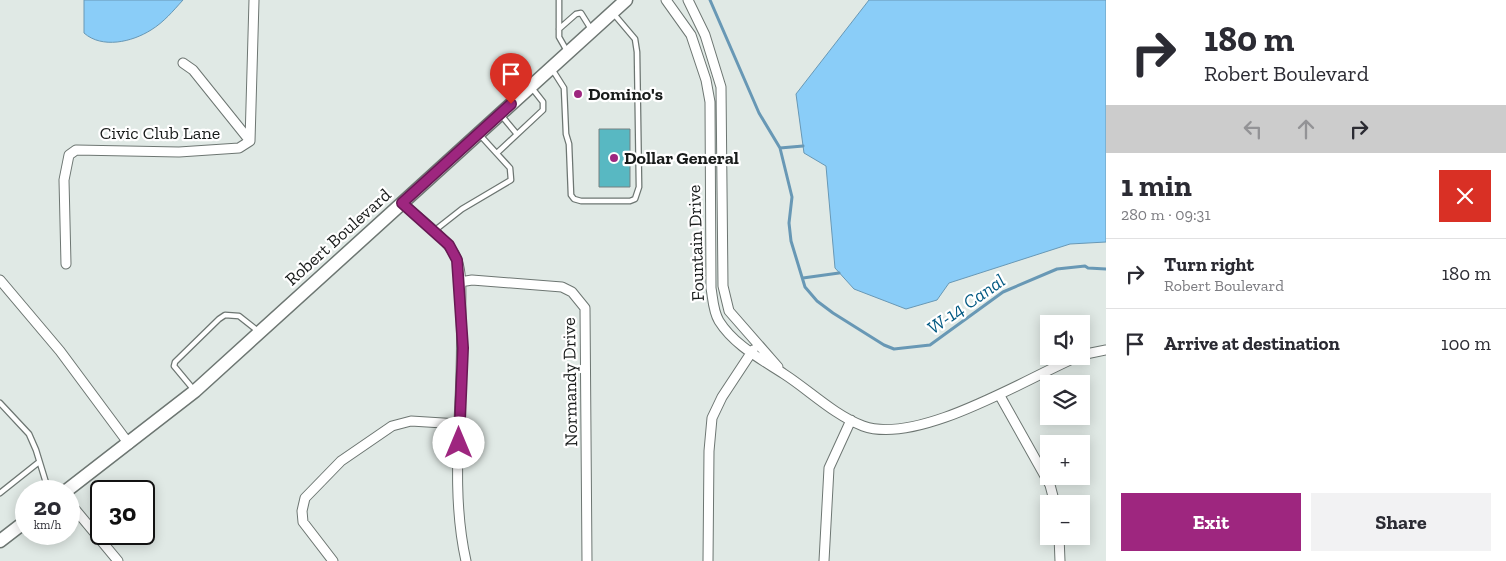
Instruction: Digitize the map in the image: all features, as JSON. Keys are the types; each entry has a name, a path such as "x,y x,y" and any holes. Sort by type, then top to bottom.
{"main road":[{"name":"Robert Boulevard","path":"80,481 195,391 626,0"},
{"path":"0,541 15,529"}],"street":[{"path":"250,140 254,0"},
{"name":"Fountain Drive","path":"666,0 692,40 706,80 710,102 711,288 714,309 720,322 750,353 783,373 851,420 882,430 896,430 919,425 1000,396 1059,365"},
{"name":"Fountain Drive","path":"688,0 705,35 721,87 723,178 721,244 723,286 729,311 783,373"},
{"path":"692,40 705,35"},
{"path":"183,63 193,70 250,140"},
{"name":"Civic Club Lane","path":"66,264 64,180 70,155 76,150 179,152 239,148 250,140"},
{"path":"402,203 449,245 457,260 463,348 458,424 460,519 466,561"},
{"path":"711,244 721,244"},
{"path":"0,280 60,351 129,444"},
{"name":"Normandy Drive","path":"460,282 472,280 562,287 572,292 585,308 586,561"},
{"path":"708,561 709,451 712,418 722,397 750,353 758,344"},
{"name":"Fountain Drive","path":"1090,354 1106,350"},
{"path":"1000,396 1050,485 1053,495"},
{"path":"824,561 829,468 851,420"},
{"path":"332,561 302,522 305,498 341,461 392,426 411,421 458,424"},
{"path":"80,515 118,561"},
{"path":"1059,545 1060,561"}],"lane":[{"path":"559,0 559,37 568,53"},
{"path":"551,67 564,88 571,195 574,199 581,201 630,201 635,199 639,187 635,39 612,12"},
{"path":"558,30 576,14 580,13 592,31"},
{"path":"497,153 516,133 543,110 543,102 531,86"},
{"path":"500,114 516,133"},
{"path":"433,232 462,209 511,180 510,168 479,133"},
{"path":"195,391 174,366 175,362 219,319 226,315 239,316 260,332"},
{"path":"0,402 29,434 45,480"},
{"path":"0,493 39,462"}],"water":[{"path":"84,0 183,0 164,20 151,30 135,38 108,42 91,38 84,33"},
{"path":"869,0 1106,0 1106,242 1070,244 949,283 937,300 906,309 854,289 835,268 826,166 804,153 796,94"}],"building":[{"name":"Dollar General","path":"599,129 630,129 630,187 599,187"}],"waterway":[{"name":"W-14 Canal","path":"710,0 759,113 780,148 792,197 789,223 791,241 805,287 817,301 833,313 884,345 894,349 930,345 1003,292 1057,269 1085,266 1088,268 1106,269"},
{"path":"780,148 803,146"},
{"path":"803,278 839,273"}],"place":[{"name":"Domino's","path":"578,94"},
{"name":"Dollar General","path":"614,158"}],"route":[{"path":"459,443 458,424 463,348 457,260 449,245 402,203 511,104"}]}
